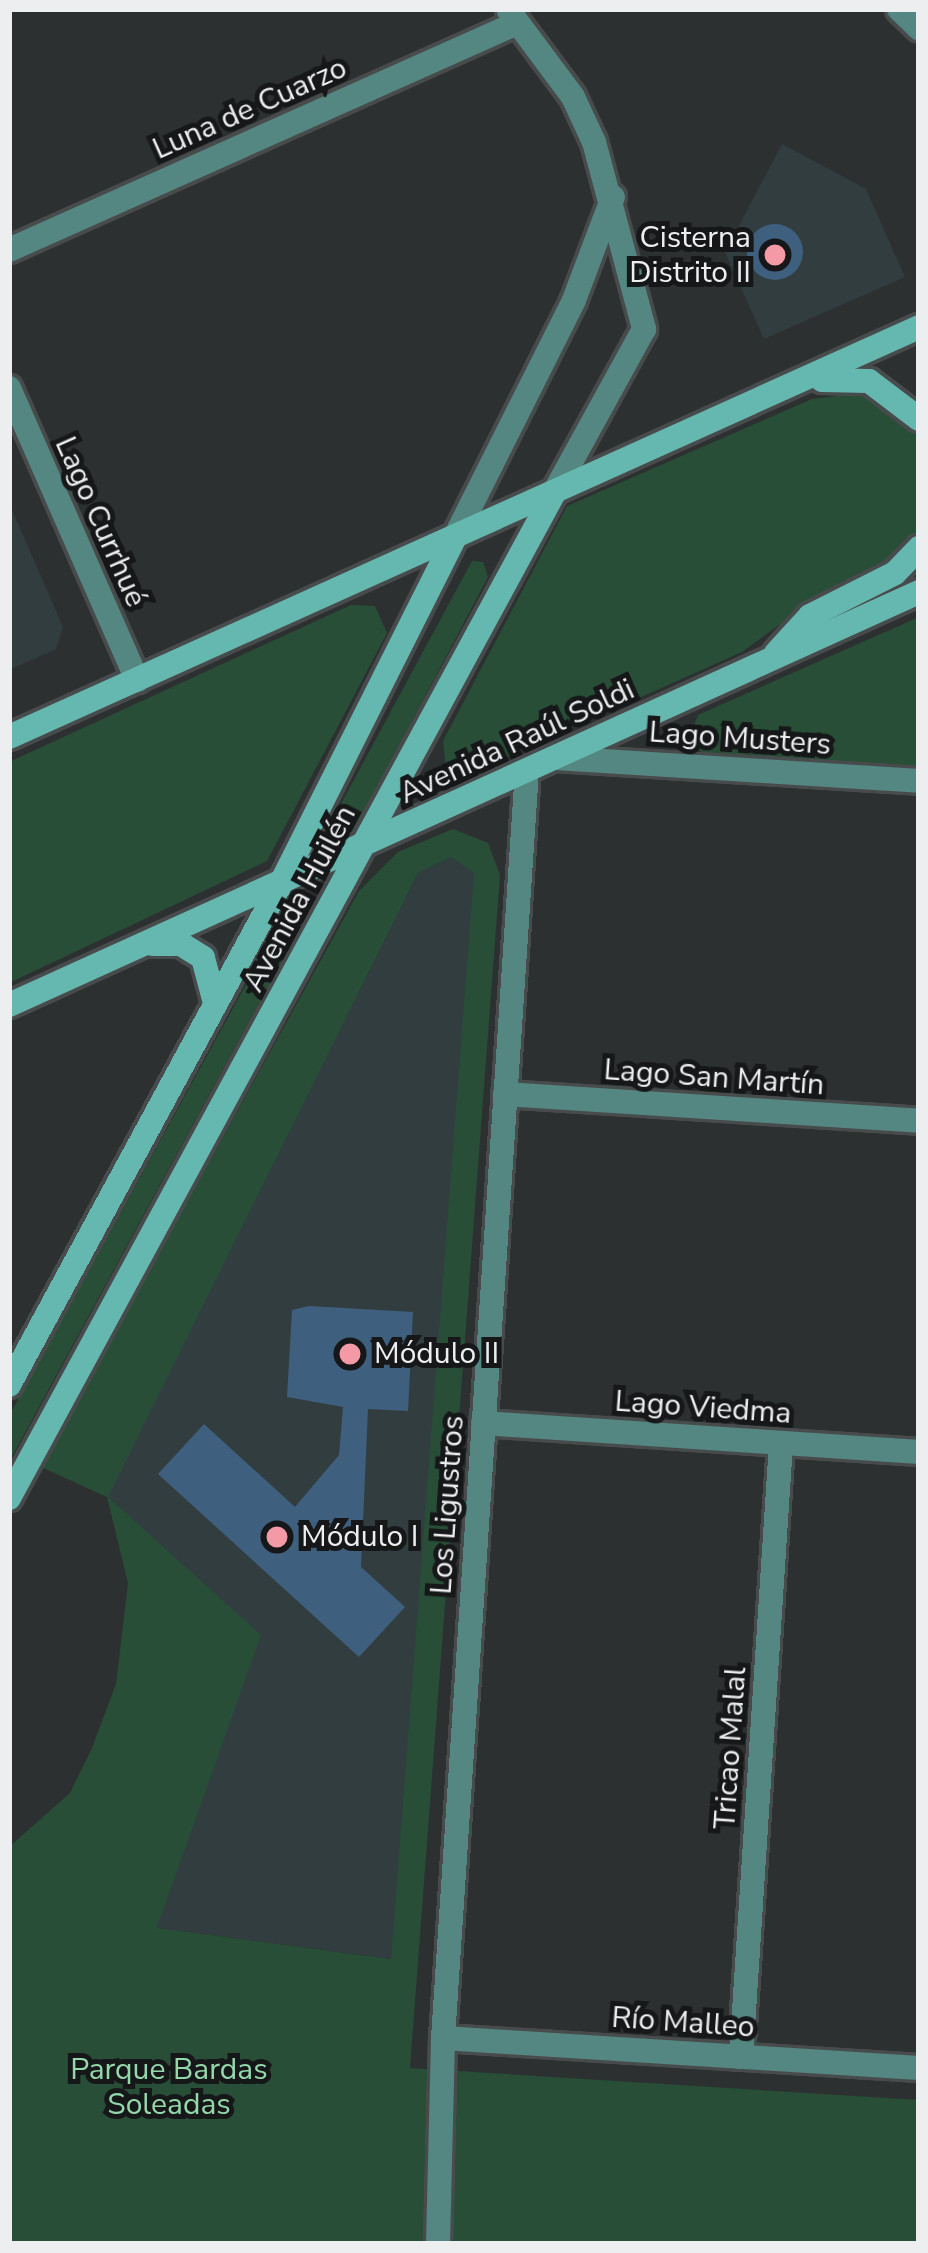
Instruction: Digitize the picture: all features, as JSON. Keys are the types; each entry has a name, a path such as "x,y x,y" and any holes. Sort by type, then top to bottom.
{"main road":[{"path":"9,742 35,726 919,328"},
{"path":"783,389 856,377 890,392 919,418"},
{"name":"Avenida Huilén","path":"9,1498 554,493"},
{"name":"Avenida Huilén","path":"9,1385 280,885 454,539"},
{"path":"771,659 810,616 885,579 919,548"},
{"name":"Avenida Raúl Soldi","path":"9,1005 919,592"},
{"path":"134,950 172,942 197,952 212,972 214,1005"}],"street":[{"path":"899,9 919,28"},
{"path":"511,16 573,97 614,195"},
{"name":"Luna de Cuarzo","path":"9,250 511,16"},
{"name":"Avenida Huilén","path":"454,539 574,300 614,195"},
{"name":"Avenida Huilén","path":"554,493 644,329 614,195"},
{"name":"Lago Currhué","path":"9,388 137,680"},
{"name":"Lago Musters","path":"556,758 919,781"},
{"name":"Los Ligustros","path":"438,2244 442,2038 527,771"},
{"name":"Lago San Martín","path":"506,1094 919,1121"},
{"name":"Lago Viedma","path":"483,1423 919,1452"},
{"name":"Tricao Malal","path":"741,2057 781,1443"},
{"name":"Río Malleo","path":"442,2038 919,2068"}],"shaded area":[{"path":"782,144 866,189 905,277 764,339 725,252"},
{"path":"9,503 63,627 56,649 9,670"},
{"path":"451,857 475,873 392,1959 157,1928 260,1635 107,1497 418,873"}],"green space":[{"path":"869,392 919,437 919,535 896,562 805,606 742,652 471,773 446,769 443,741 567,506 812,399"},
{"path":"472,561 483,562 488,577 351,837 335,841 329,826"},
{"path":"351,605 375,606 387,633 267,861 9,983 9,762"},
{"path":"919,617 919,766 704,754 688,741 698,715"},
{"name":"Parque Bardas Soleadas","path":"453,829 488,843 500,875 410,2068 919,2100 919,2244 9,2244 9,1847 70,1793 92,1748 116,1684 128,1583 107,1497 41,1467 359,891 398,852","holes":["451,857 474,873 391,1959 157,1928 261,1635 108,1497 418,873"]},
{"path":"288,908 302,924 9,1462 9,1416"}],"building":[{"name":"Cisterna Distrito II","path":"775,224 795,232 803,252 795,272 775,280 755,272 747,252 755,232"},
{"path":"309,1306 413,1312 408,1411 368,1409 361,1567 405,1607 359,1657 158,1474 204,1424 295,1507 339,1455 343,1407 287,1397 292,1310"}],"place":[{"name":"Cisterna Distrito II","path":"775,255"},
{"name":"Módulo II","path":"350,1354"},
{"name":"Módulo I","path":"277,1537"}]}
